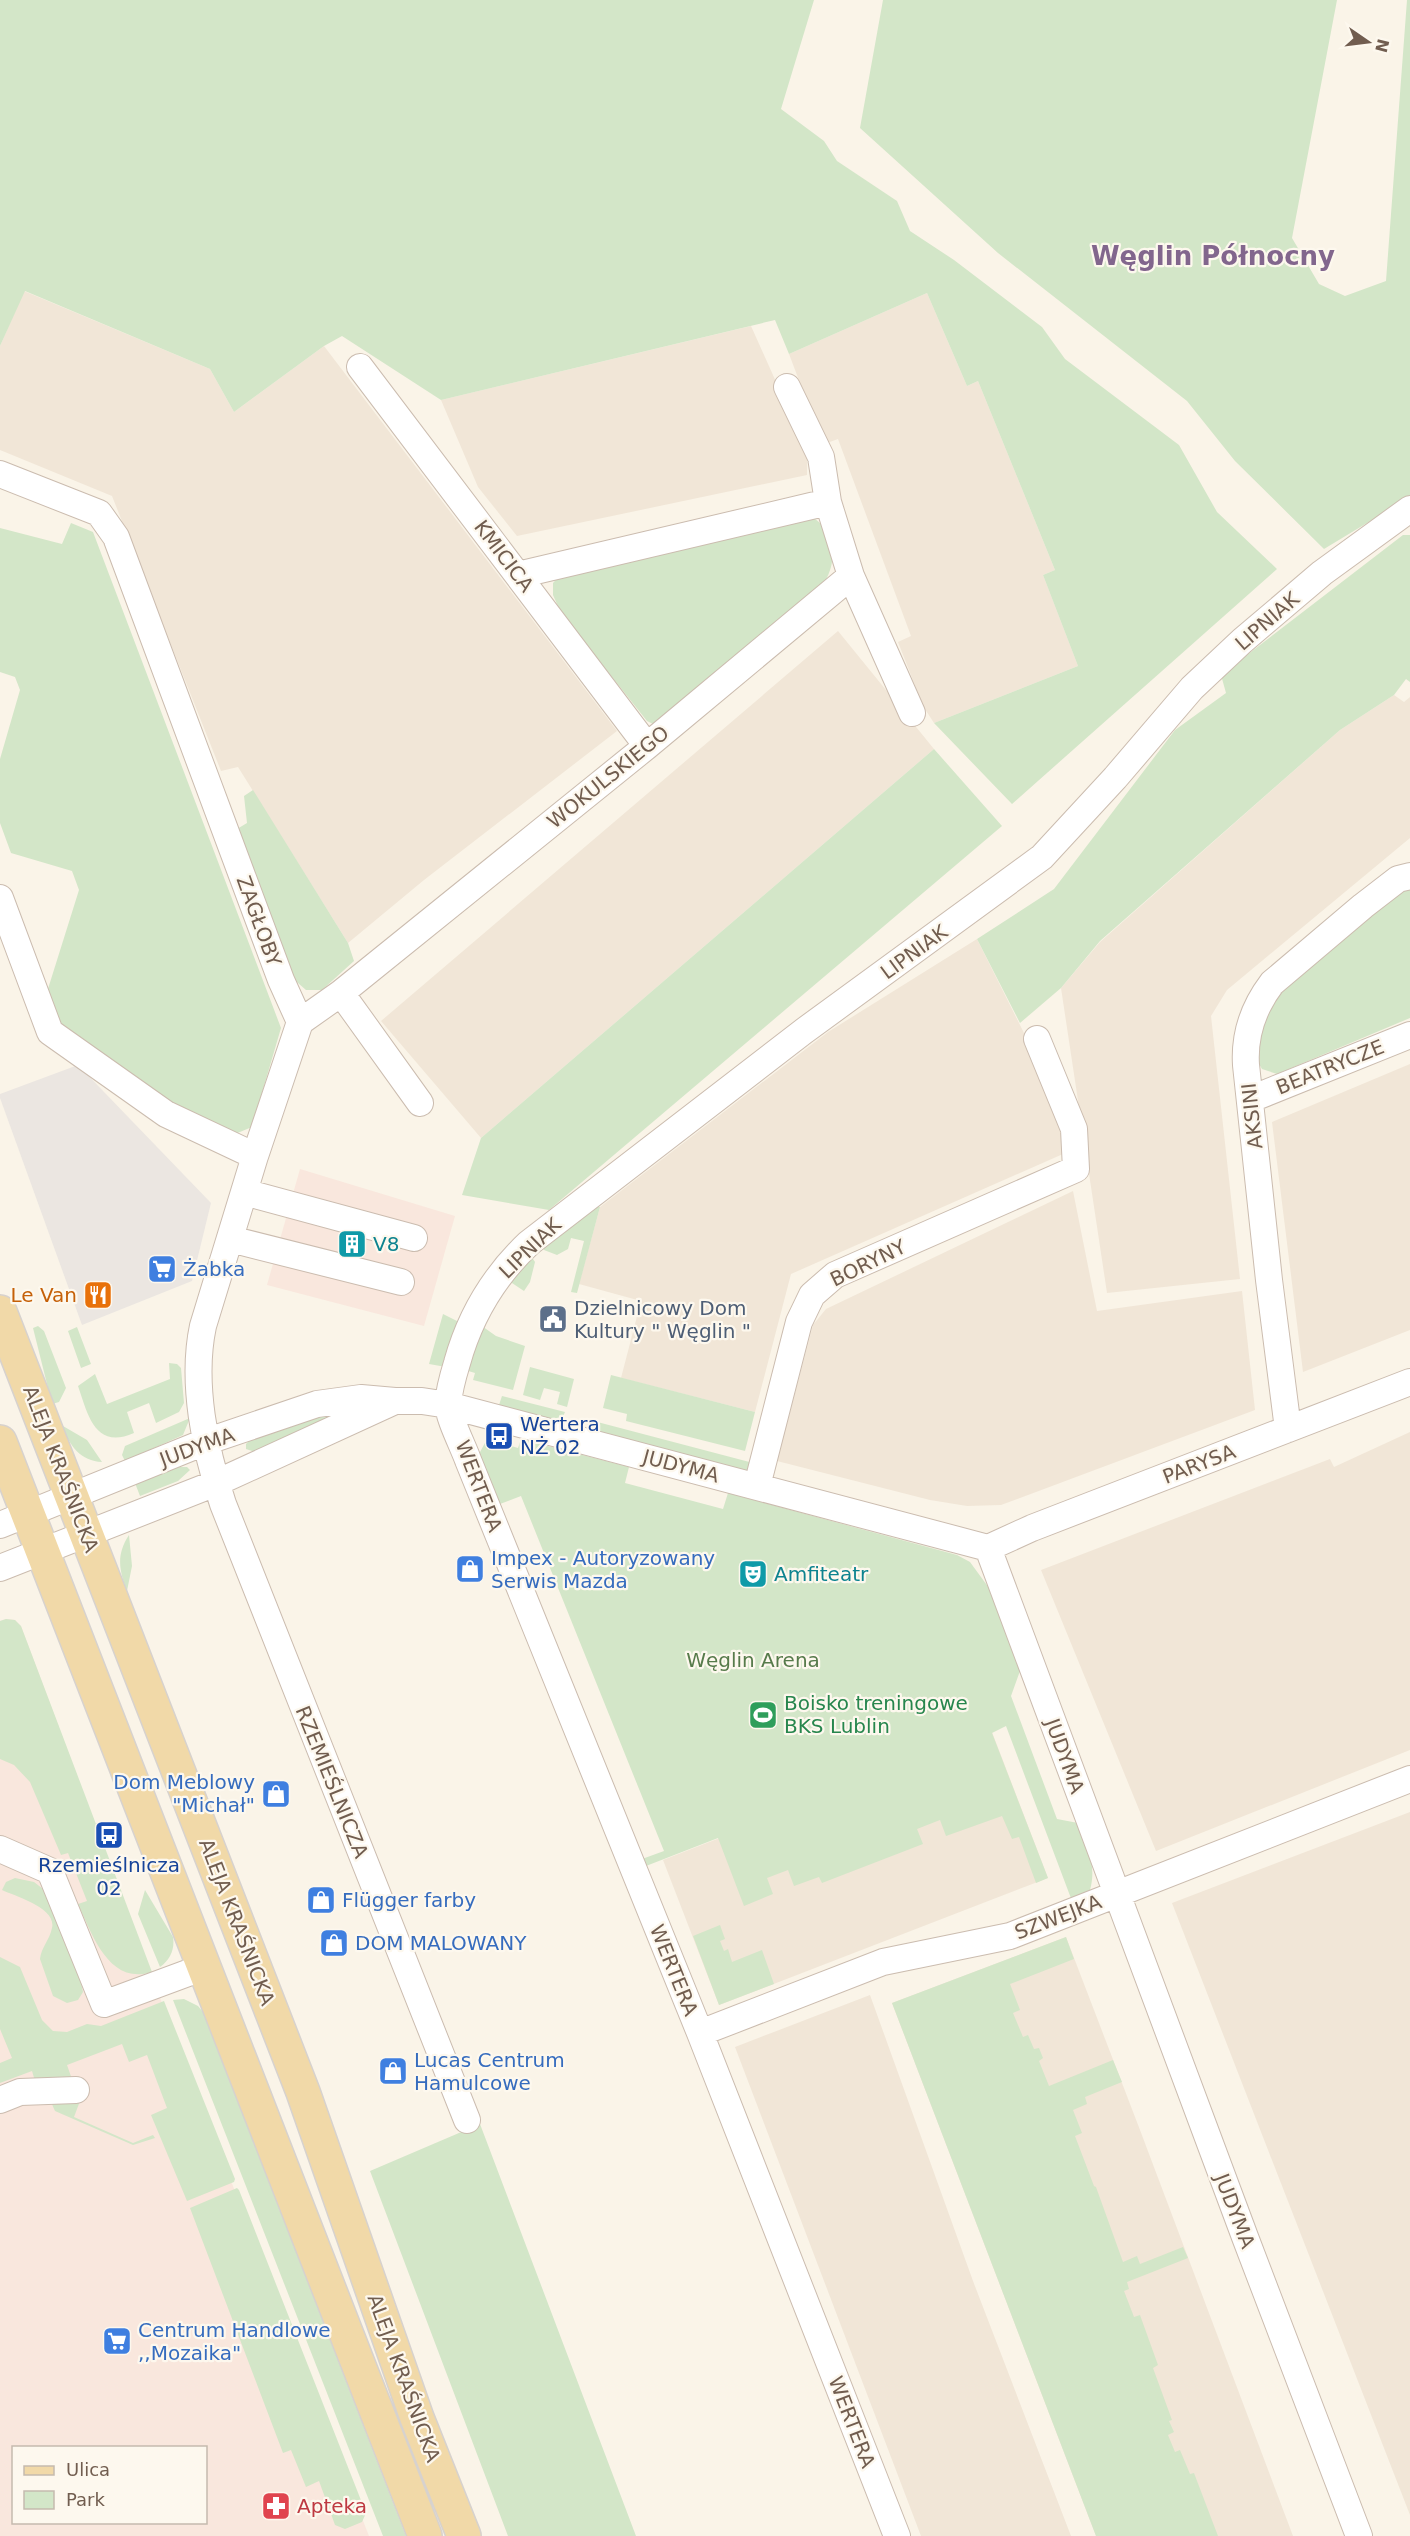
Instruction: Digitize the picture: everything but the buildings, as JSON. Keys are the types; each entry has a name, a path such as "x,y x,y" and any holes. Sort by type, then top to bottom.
{"main road":[{"name":"ALEJA KRAŚNICKA","path":"0,1312 303,2092 417,2418 464,2536"},
{"name":"ALEJA KRAŚNICKA","path":"0,1442 14,1519 42,1551 425,2536"}],"street":[{"name":"KMICICA","path":"360,367 647,746"},
{"path":"787,387 821,457 828,502 851,576 912,713"},
{"name":"ZAGŁOBY","path":"0,474 99,513 116,537 281,980 300,1023"},
{"path":"518,575 828,502"},
{"name":"LIPNIAK","path":"448,1406 452,1379 470,1322 507,1264 529,1243 804,1031 1042,857 1115,778 1191,688 1322,573 1410,508"},
{"name":"WOKULSKIEGO","path":"300,1023 341,993 647,746 851,576"},
{"name":"AKSINI","path":"1288,1429 1269,1281 1245,1046 1254,1012 1272,983 1363,906 1398,879 1410,876"},
{"path":"0,898 50,1032 166,1114 255,1156"},
{"path":"341,993 420,1103"},
{"path":"205,1442 198,1355 203,1326 255,1156 300,1023"},
{"name":"BEATRYCZE","path":"1251,1099 1410,1035"},
{"name":"BORYNY","path":"757,1486 799,1322 812,1295 835,1275 1076,1169 1074,1129 1037,1040"},
{"path":"244,1192 414,1238"},
{"path":"230,1239 401,1282"},
{"name":"PARYSA","path":"988,1548 1032,1528 1410,1382"},
{"name":"JUDYMA","path":"14,1519 205,1442 317,1404 361,1398 422,1401 448,1406 988,1548 1116,1894 1359,2536"},
{"name":"JUDYMA","path":"0,1568 216,1483 395,1401"},
{"name":"WERTERA","path":"448,1406 700,2033 897,2536"},
{"name":"RZEMIEŚLNICZA","path":"205,1442 216,1483 467,2120"},
{"name":"SZWEJKA","path":"700,2033 883,1962 1010,1936 1410,1779"},
{"path":"2,1854 50,1871 104,2004 204,1967"},
{"path":"16,2101 76,2090"}],"shaded area":[{"path":"24,291 210,369 234,412 324,346 617,731 424,880 348,943 238,767 221,771 112,496 0,450 0,346"},
{"path":"927,293 967,386 978,381 1055,570 1043,575 1078,666 934,723 923,706 898,642 911,636 838,439 827,443 816,425 789,354"},
{"path":"751,326 807,451 807,475 517,536 478,487 441,400"},
{"path":"838,631 934,749 481,1138 381,1021"},
{"path":"1394,695 1404,702 1410,697 1410,838 1227,990 1211,1016 1240,1279 1107,1293 1061,988 1100,942 1340,730"},
{"path":"977,939 1023,1031 1067,1139 1063,1154 791,1274 755,1412 621,1378 641,1301 579,1284 600,1207 828,1032"},
{"path":"1410,1064 1410,1330 1303,1372 1272,1122"},
{"path":"78,1065 211,1203 192,1281 82,1325 0,1098 0,1094"},
{"path":"300,1169 455,1216 424,1326 267,1285"},
{"path":"1073,1191 1097,1311 1242,1291 1255,1410 1001,1505 967,1506 930,1500 777,1461 813,1325 826,1309"},
{"path":"1410,1432 1410,1750 1156,1851 1041,1570 1330,1459 1334,1467"},
{"path":"6,1619 15,1620 21,1626 168,2019 369,2536 0,2536 0,1621"},
{"path":"992,1732 1048,1878 719,2005 663,1860"},
{"path":"1410,1812 1410,2515 1172,1903"},
{"path":"1066,1937 1293,2536 1096,2536 892,2003"},
{"path":"870,1995 973,2281 1071,2536 921,2536 735,2047"}],"green space":[{"path":"0,0 814,0 781,109 824,141 837,161 897,201 910,231 954,260 1042,327 1065,359 1179,445 1217,512 1277,569 1012,804 934,723 1078,666 1043,575 1055,570 978,381 967,386 927,293 789,354 775,320 441,400 342,336 324,346 234,412 210,369 25,291 0,346"},
{"path":"883,0 1337,0 1292,238 1319,284 1345,296 1386,281 1407,0 1410,0 1410,497 1324,549 1235,461 1187,401 998,253 860,128"},
{"path":"808,515 824,527 831,544 832,563 825,581 665,723 655,725 647,721 561,613 553,595 553,583 563,572"},
{"path":"71,523 93,532 281,1028 252,1127 235,1134 185,1113 61,1024 47,992 79,890 72,871 11,853 0,823 0,759 20,690 15,677 0,672 0,528 62,544"},
{"path":"1403,535 1410,535 1410,682 1406,679 1394,695 1340,730 1100,941 1061,988 1020,1023 977,939 1054,889 1175,730 1226,693 1221,675"},
{"path":"934,749 1002,826 549,1210 462,1195 481,1138"},
{"path":"253,790 348,943 354,961 322,990 306,990 291,977 237,829 247,823 244,796"},
{"path":"1410,886 1410,1018 1277,1074 1262,1069 1255,1057 1263,1016 1282,992 1377,910"},
{"path":"594,1204 600,1207 577,1293 571,1292 584,1241 571,1238 568,1249 557,1255 544,1250 542,1245"},
{"path":"531,1256 535,1262 530,1282 524,1291 509,1281"},
{"path":"443,1314 459,1322 446,1367 429,1364"},
{"path":"479,1324 496,1336 525,1346 513,1390 473,1380 475,1373 465,1370"},
{"path":"38,1326 44,1331 66,1388 59,1402 52,1404 33,1328"},
{"path":"77,1327 91,1364 81,1368 68,1331"},
{"path":"169,1363 177,1364 181,1368 184,1403 179,1412 156,1423 149,1403 127,1412 134,1433 121,1437 110,1437 95,1427 85,1408 78,1386 95,1374 107,1404 170,1379"},
{"path":"530,1367 574,1379 567,1407 557,1404 560,1392 544,1388 540,1400 523,1395"},
{"path":"611,1375 755,1412 745,1451 626,1421 627,1414 603,1408"},
{"path":"502,1396 565,1412 562,1419 554,1422 498,1408"},
{"path":"338,1407 346,1411 255,1452 246,1449 246,1444 250,1440"},
{"path":"190,1418 183,1435 125,1461 122,1455 125,1446"},
{"path":"586,1419 757,1464 747,1472 589,1431"},
{"path":"63,1426 87,1440 102,1462 88,1459 77,1451 72,1446"},
{"name":"Węglin Arena","path":"487,1439 518,1448 521,1439 629,1467 625,1483 723,1509 728,1493 957,1555 970,1562 989,1588 1020,1671 1011,1696 1057,1819 1078,1823 1085,1840 1092,1864 1090,1890 1072,1901 1006,1726 992,1733 1048,1878 1036,1883 1019,1837 1012,1839 1002,1816 946,1836 940,1820 917,1829 923,1844 822,1883 819,1877 794,1886 788,1870 767,1878 773,1894 744,1906 718,1838 646,1866 642,1859 664,1851 521,1496 500,1504 479,1454"},
{"path":"176,1467 187,1467 190,1470 178,1481 140,1496 135,1483"},
{"path":"129,1535 132,1566 127,1591 120,1563 122,1549"},
{"path":"15,1620 21,1626 152,1972 137,1974 124,1972 104,1955 78,1904 87,1901 68,1853 61,1855 30,1782 14,1765 0,1759 0,1621"},
{"path":"15,1878 34,1882 43,1889 81,1982 83,1992 78,2000 67,2003 53,1996 40,1959 51,1932 52,1921 48,1914 34,1904 2,1890 6,1882"},
{"path":"145,1890 173,1937 171,1954 160,1967 138,1914"},
{"path":"720,1925 725,1939 720,1941 724,1951 728,1949 732,1962 762,1950 774,1984 719,2005 693,1936"},
{"path":"1066,1937 1074,1959 1010,1984 1020,2010 1013,2013 1023,2037 1028,2035 1034,2049 1039,2048 1043,2058 1039,2061 1049,2086 1113,2060 1122,2082 1085,2097 1087,2104 1073,2110 1082,2133 1075,2136 1123,2262 1137,2256 1140,2264 1183,2247 1188,2258 1127,2282 1129,2289 1124,2291 1134,2317 1140,2315 1158,2365 1153,2368 1172,2420 1169,2421 1174,2432 1168,2435 1175,2452 1180,2450 1190,2474 1194,2473 1218,2536 1096,2536 892,2003"},
{"path":"0,1957 20,1967 42,2020 53,2031 67,2032 87,2024 101,2026 164,2001 235,2179 234,2182 187,2201 151,2115 167,2108 147,2055 129,2062 122,2044 67,2065 73,2082 35,2081 32,2071 0,2083 0,2063 12,2058 0,2029"},
{"path":"184,1999 198,2006 203,2012 406,2536 383,2536 173,2000"},
{"path":"80,2101 74,2117 133,2143 153,2135 155,2138 133,2145 55,2111 51,2102"},
{"path":"480,2124 636,2536 508,2536 370,2171"},
{"path":"237,2188 366,2513 362,2522 345,2529 335,2525 319,2481 306,2487 291,2450 283,2453 190,2208"}],"place":[{"name":"V8","path":"352,1244"},
{"name":"Żabka","path":"162,1269"},
{"name":"Le Van","path":"98,1295"},
{"name":"Dzielnicowy Dom Kultury \" Węglin \"","path":"553,1319"},
{"name":"Wertera NŻ 02","path":"499,1436"},
{"name":"Impex - Autoryzowany Serwis Mazda","path":"470,1569"},
{"name":"Amfiteatr","path":"753,1574"},
{"name":"Boisko treningowe BKS Lublin","path":"763,1715"},
{"name":"Dom Meblowy \"Michał\"","path":"276,1794"},
{"name":"Rzemieślnicza 02","path":"109,1835"},
{"name":"Flügger farby","path":"321,1900"},
{"name":"DOM MALOWANY","path":"334,1943"},
{"name":"Lucas Centrum Hamulcowe","path":"393,2071"},
{"name":"Centrum Handlowe ,,Mozaika\"","path":"117,2341"},
{"name":"Apteka","path":"276,2506"}],"district":[{"name":"Węglin Północny","path":"1213,256"}]}
